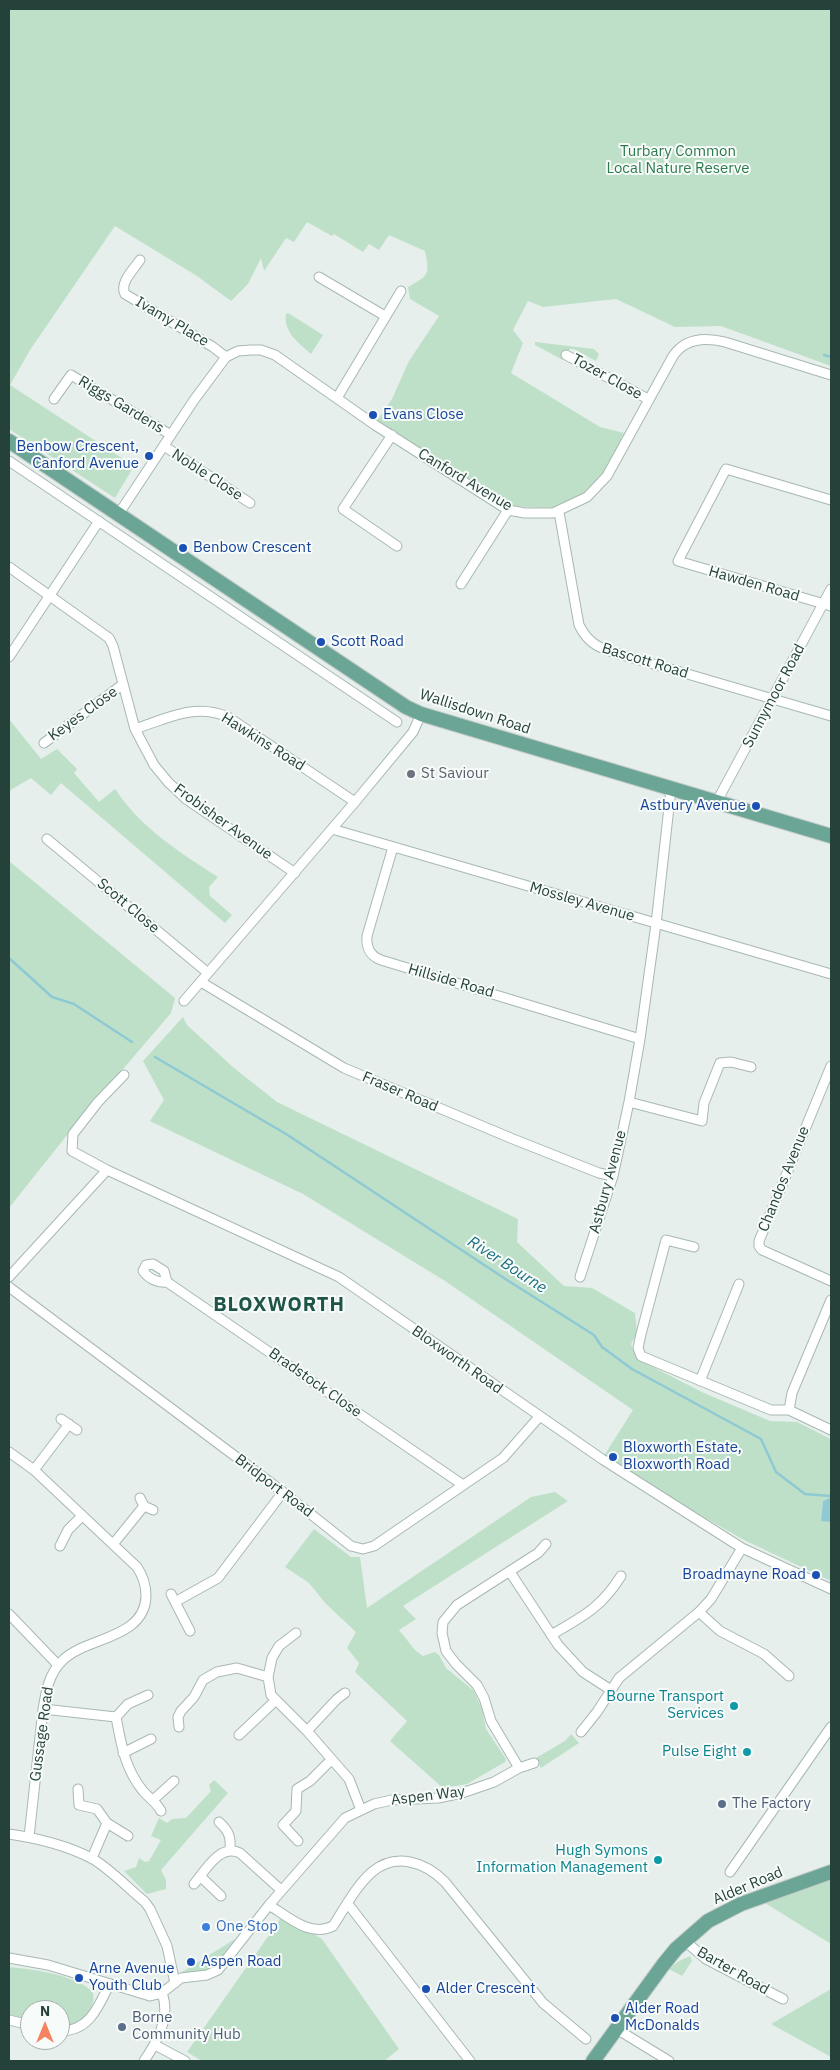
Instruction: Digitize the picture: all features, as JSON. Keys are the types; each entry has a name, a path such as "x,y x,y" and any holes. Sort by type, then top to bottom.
{"main road":[{"name":"Wallisdown Road","path":"9,441 406,707 422,714 831,836"},
{"name":"Alder Road","path":"593,2061 615,2028 663,1965 685,1941 708,1921 742,1904 831,1872"}],"street":[{"name":"Ivamy Place","path":"140,260 123,284 122,290 125,294 213,347 226,358"},
{"path":"319,277 385,316"},
{"path":"337,398 401,291"},
{"name":"Canford Avenue","path":"226,358 243,350 257,350 275,355 392,435 508,510 525,513 559,512 587,497 599,486 678,349 691,341 702,339 725,342 831,375"},
{"name":"Tozer Close","path":"566,355 648,399"},
{"path":"118,515 194,400 226,358"},
{"name":"Riggs Gardens","path":"54,399 71,375 171,435"},
{"path":"392,435 343,509 397,546"},
{"name":"Noble Close","path":"164,446 250,503"},
{"path":"9,461 397,722"},
{"name":"Hawden Road","path":"827,605 678,561 726,469 831,500"},
{"path":"64,498 73,485"},
{"path":"460,584 508,510"},
{"name":"Bascott Road","path":"559,512 579,625 585,636 592,643 601,649 831,716"},
{"path":"9,656 99,521"},
{"name":"Frobisher Avenue","path":"9,567 109,638 113,646 135,729 154,766 168,782 186,799 295,873"},
{"name":"Sunnymoor Road","path":"716,802 772,699 827,605 831,589"},
{"name":"Keyes Close","path":"44,743 122,685"},
{"name":"Hawkins Road","path":"135,729 189,711 200,710 219,713 228,717 355,802"},
{"path":"184,1001 355,802 413,732 422,714"},
{"name":"Astbury Avenue","path":"580,1277 613,1176 640,1039 656,924 670,789"},
{"name":"Mossley Avenue","path":"332,829 831,974"},
{"name":"Scott Close","path":"47,839 208,973"},
{"name":"Hillside Road","path":"393,847 367,936 368,948 373,956 380,960 640,1039"},
{"name":"Fraser Road","path":"201,982 344,1068 513,1139 599,1173 613,1176"},
{"path":"628,1102 702,1121 704,1103 720,1063 724,1061 751,1067"},
{"name":"Chandos Avenue","path":"831,1066 759,1241 759,1246 762,1250 831,1281"},
{"name":"Bloxworth Road","path":"124,1075 98,1102 73,1134 72,1151 107,1170 339,1277 540,1417 742,1548 831,1589"},
{"path":"9,1277 107,1170"},
{"path":"694,1247 666,1240 638,1348 641,1356 771,1410 789,1410 831,1430"},
{"name":"Bradstock Close","path":"167,1282 463,1485"},
{"path":"700,1380 739,1284"},
{"name":"Bridport Road","path":"9,1287 283,1492 352,1546 363,1549 374,1546 503,1458 540,1417"},
{"path":"789,1410 792,1393 831,1300"},
{"path":"34,1470 65,1422 77,1430"},
{"name":"Gussage Road","path":"9,1452 34,1470 114,1544 140,1572 146,1592 142,1612 137,1620 125,1629 70,1654 58,1665 48,1686 43,1709 29,1837"},
{"path":"190,1631 173,1598 218,1578 283,1492"},
{"path":"114,1544 146,1505"},
{"path":"60,1546 68,1530 82,1516"},
{"path":"519,1768 490,1721 484,1698 477,1685 446,1651 442,1633 443,1622 458,1605 538,1553 546,1544"},
{"path":"581,1732 597,1712 619,1678 699,1612 711,1599 742,1548"},
{"path":"510,1572 551,1635 584,1672 611,1690"},
{"path":"551,1635 591,1612 602,1602 621,1576"},
{"path":"699,1612 720,1631 764,1654 789,1676"},
{"path":"9,1614 58,1665"},
{"path":"296,1633 278,1647 272,1658 268,1677 270,1695 274,1701 283,1707 307,1731 349,1779 361,1810"},
{"path":"179,1727 178,1717 181,1711 194,1697 203,1680 217,1672 237,1668 268,1677"},
{"path":"307,1731 337,1699 345,1694"},
{"path":"116,1717 128,1704 148,1695"},
{"path":"239,1735 274,1701"},
{"path":"43,1709 116,1717"},
{"path":"116,1717 127,1766 144,1793 153,1800 161,1811"},
{"path":"730,1872 831,1728"},
{"path":"123,1753 151,1739"},
{"path":"298,1841 284,1826 296,1810 297,1789 310,1781 331,1760"},
{"name":"Aspen Way","path":"269,1905 345,1818 361,1810 392,1800 438,1798 462,1794 494,1782 534,1762"},
{"path":"153,1800 174,1781"},
{"path":"78,1789 79,1805 97,1808 107,1823 128,1836"},
{"path":"219,1822 227,1829 231,1838 230,1850"},
{"path":"92,1858 107,1823"},
{"path":"9,1834 29,1837 92,1858 145,1902 167,1946 175,1983"},
{"path":"194,1884 222,1853 230,1850 240,1852 281,1890"},
{"path":"9,1958 48,1965 150,1996 162,1993 181,1978 207,1975 218,1970 269,1905 306,1927 318,1931 333,1926 366,1878 382,1866 389,1863 410,1862 432,1869 445,1882 542,2003 586,2039"},
{"path":"200,1876 222,1896"},
{"path":"348,1904 470,2061"},
{"name":"Barter Road","path":"685,1941 706,1959 783,1999"},
{"path":"70,2029 77,2028 88,2021 98,2009 109,1985"},
{"path":"144,2061 155,2045 164,2015 165,2004 162,1993"},
{"path":"615,2028 669,2061"},
{"path":"155,2045 185,2061"}],"green space":[{"name":"Turbary Common Local Nature Reserve","path":"9,9 831,9 831,366 721,326 675,327 616,299 543,307 528,301 513,330 523,343 511,373 600,427 624,433 604,474 584,495 558,507 512,506 377,421 392,399 409,361 439,316 410,299 408,287 426,274 425,251 389,235 379,250 369,244 363,252 334,234 332,236 307,222 294,242 286,238 264,271 261,258 248,284 231,301 197,276 115,226 30,350 10,385 134,466 115,498 9,429"},
{"path":"288,313 323,335 311,354 289,332 286,320 286,314"},
{"path":"535,342 594,349 599,354 596,361 574,349 570,349 563,360 535,345"},
{"path":"9,719 41,759 57,749 77,769 74,773 99,802 115,789 149,828 218,877 209,887 210,896 232,915 225,923 61,783 51,795 31,778 9,791"},
{"path":"9,861 175,998 171,1013 71,1130 9,1208"},
{"path":"183,1017 187,1025 234,1068 277,1102 518,1219 517,1242 564,1286 592,1288 635,1313 637,1333 631,1344 641,1361 704,1393 770,1421 797,1422 831,1439 831,1497 823,1501 821,1520 831,1522 831,1581 744,1540 602,1459 633,1410 445,1281 303,1194 150,1121 164,1100 143,1061"},
{"path":"555,1492 568,1501 403,1606 416,1619 399,1630 415,1650 423,1656 435,1652 439,1655 446,1668 474,1691 482,1709 486,1729 506,1759 505,1762 467,1784 443,1788 390,1741 407,1721 355,1672 359,1663 347,1648 356,1632 326,1604 309,1583 285,1567 314,1529 351,1557 360,1557 367,1608 531,1497"},
{"path":"571,1734 579,1743 541,1768 536,1758 565,1741"},
{"path":"214,1780 228,1793 161,1870 166,1880 166,1889 147,1894 124,1871 136,1867 139,1858 145,1862 149,1861 161,1840 151,1836 159,1818 167,1823 172,1819 186,1818 211,1791 209,1785"},
{"path":"831,1878 831,1944 765,1903 829,1879"},
{"path":"283,1915 322,1939 399,2049 384,2061 202,2061 187,2052"},
{"path":"235,1939 212,1969 186,1974 182,1972"},
{"path":"690,1956 692,1961 682,1976 669,1969 679,1961"},
{"path":"9,1967 66,1977 87,1987 93,1993 92,2006 89,2012 73,2024 70,2024 70,2000 20,2000 20,2017 9,2015"},
{"path":"831,1989 831,2057 771,2024"}],"water":[{"path":"831,1497 831,1522 821,1521 823,1501"}],"waterway":[{"path":"824,355 831,357"},
{"name":"River Bourne","path":"9,958 52,997 74,1004 132,1042"},
{"name":"River Bourne","path":"155,1057 286,1134 594,1335 602,1347 632,1369 761,1439 776,1472 805,1494 831,1496"}],"place":[{"name":"Evans Close","path":"373,415"},
{"name":"Benbow Crescent, Canford Avenue","path":"149,456"},
{"name":"Benbow Crescent","path":"183,548"},
{"name":"Scott Road","path":"321,642"},
{"name":"St Saviour","path":"411,774"},
{"name":"Astbury Avenue","path":"756,806"},
{"name":"Bloxworth Estate, Bloxworth Road","path":"613,1457"},
{"name":"Broadmayne Road","path":"816,1575"},
{"name":"Bourne Transport Services","path":"734,1706"},
{"name":"Pulse Eight","path":"747,1752"},
{"name":"The Factory","path":"722,1804"},
{"name":"Hugh Symons Information Management","path":"658,1860"},
{"name":"One Stop","path":"206,1927"},
{"name":"Aspen Road","path":"191,1962"},
{"name":"Arne Avenue Youth Club","path":"79,1978"},
{"name":"Alder Crescent","path":"426,1989"},
{"name":"Alder Road McDonalds","path":"615,2018"},
{"name":"Borne Community Hub","path":"122,2027"}],"district":[{"name":"BLOXWORTH","path":"279,1305"}]}
